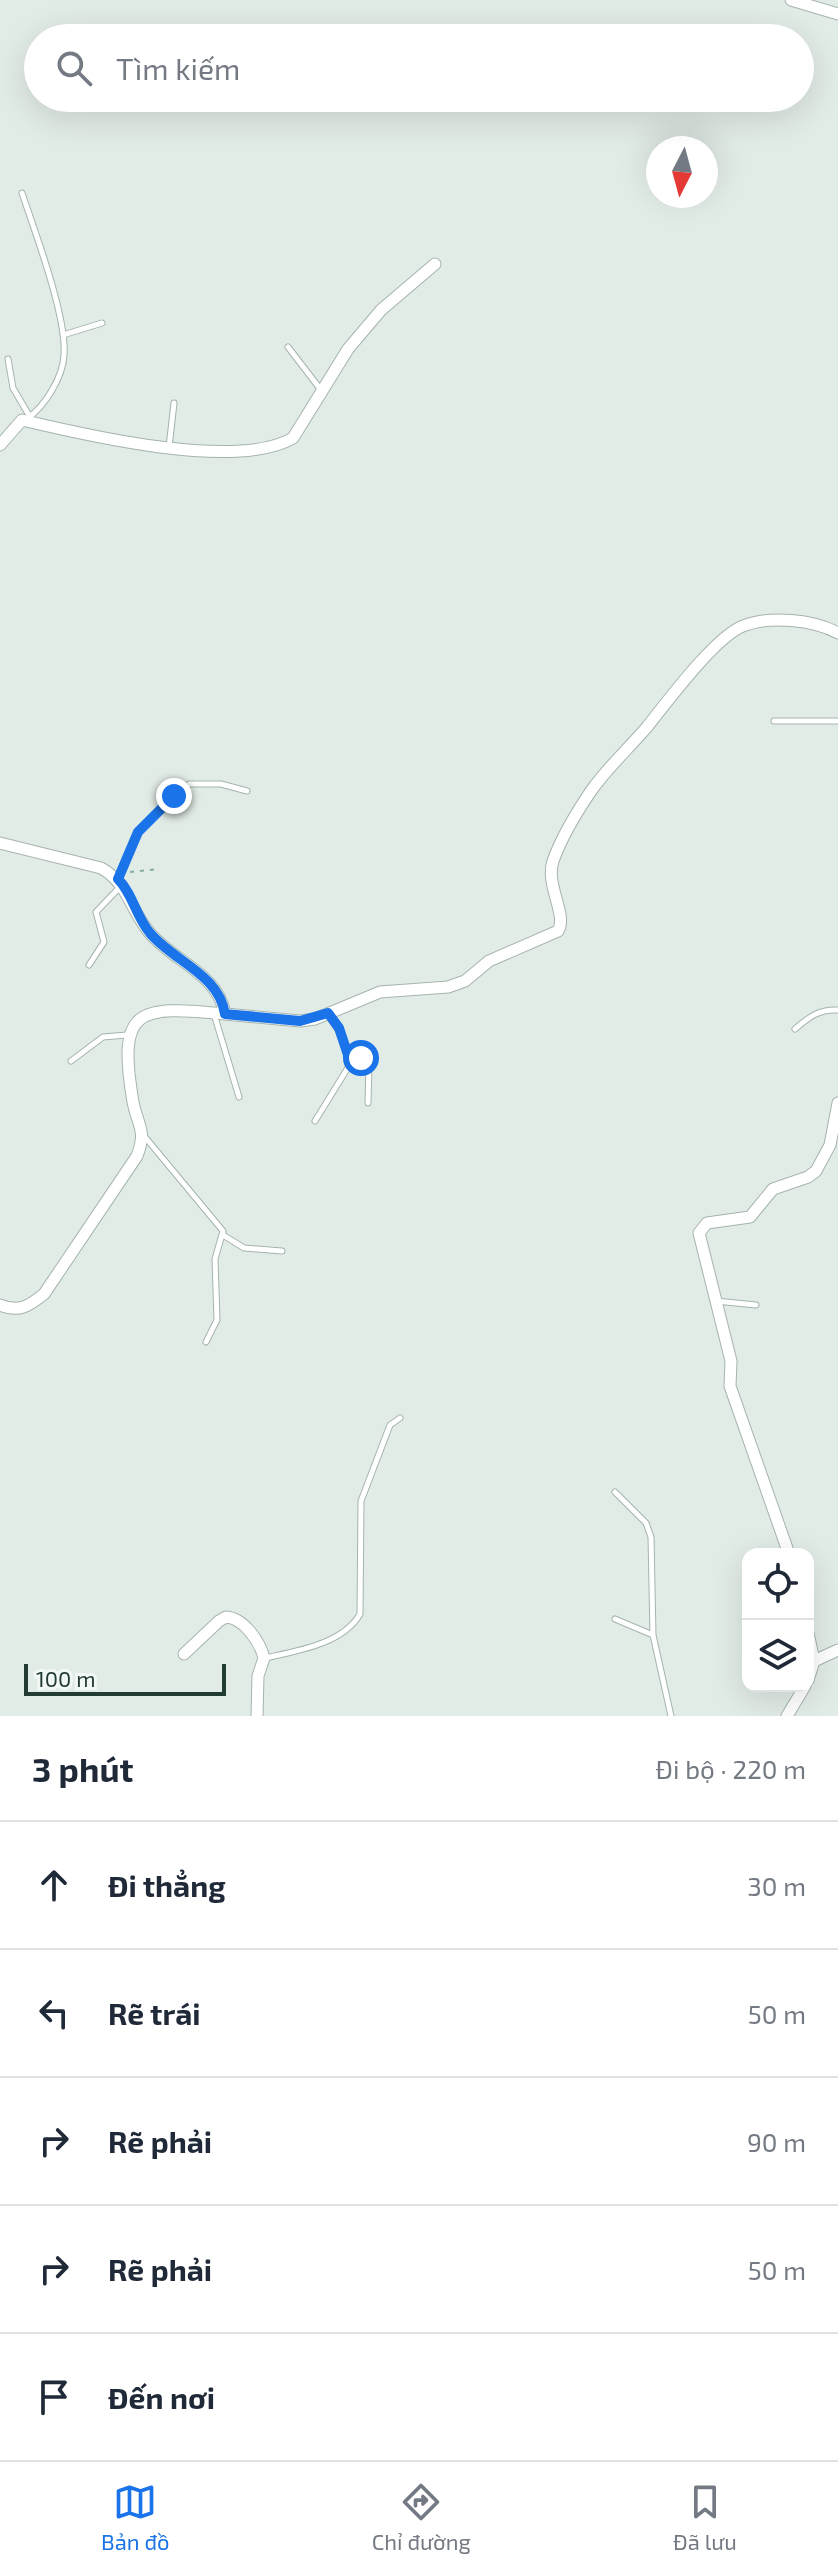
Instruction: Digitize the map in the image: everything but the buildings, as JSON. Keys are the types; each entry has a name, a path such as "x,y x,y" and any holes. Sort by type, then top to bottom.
{"street":[{"path":"791,0 838,14"},
{"path":"0,445 26,419 98,438 169,447 255,451 280,446 293,438 348,349 381,310 435,264"},
{"path":"1,1306 14,1310 25,1308 44,1294 137,1156 144,1136 134,1106 127,1035 146,1014 162,1010 300,1021 380,992 448,987 465,981 489,961 558,931 561,914 551,889 552,865 566,831 593,788 678,685 741,626 807,620 838,633"},
{"path":"0,843 101,868 121,878 149,932 203,976 220,999 219,1014"},
{"path":"787,1548 730,1386 731,1361 700,1245 701,1226 750,1217 773,1189 808,1177 816,1171 830,1145 838,1103"},
{"path":"184,1654 219,1621 233,1617 254,1637 264,1658 258,1676 257,1716"},
{"path":"814,1661 838,1650"},
{"path":"787,1716 801,1692"}],"lane":[{"path":"8,359 13,388 26,419 38,410 60,372 65,351 22,193"},
{"path":"63,335 102,323"},
{"path":"288,347 321,391"},
{"path":"169,447 174,403"},
{"path":"774,721 838,721"},
{"path":"89,965 104,942 96,912 121,878 138,832 189,784 221,784 247,791"},
{"path":"795,1029 810,1016 826,1009 838,1010"},
{"path":"315,1121 346,1074 349,1058 339,1028 328,1013"},
{"path":"219,1014 239,1097"},
{"path":"71,1061 103,1037 127,1035"},
{"path":"349,1058 361,1058 369,1063 368,1103"},
{"path":"144,1136 221,1227 223,1235 215,1259 217,1320 206,1342"},
{"path":"223,1235 244,1248 282,1251"},
{"path":"715,1301 756,1305"},
{"path":"264,1658 330,1639 353,1627 360,1614 361,1501 390,1425 400,1418"},
{"path":"615,1492 646,1523 651,1537 653,1635 671,1716"},
{"path":"615,1619 653,1635"}],"path":[{"path":"121,878 159,869"}],"route":[{"path":"174,796 138,832 118,879 149,932 203,976 220,999 225,1014 243,1019 300,1021 328,1013 339,1028 349,1058 361,1058"}]}
